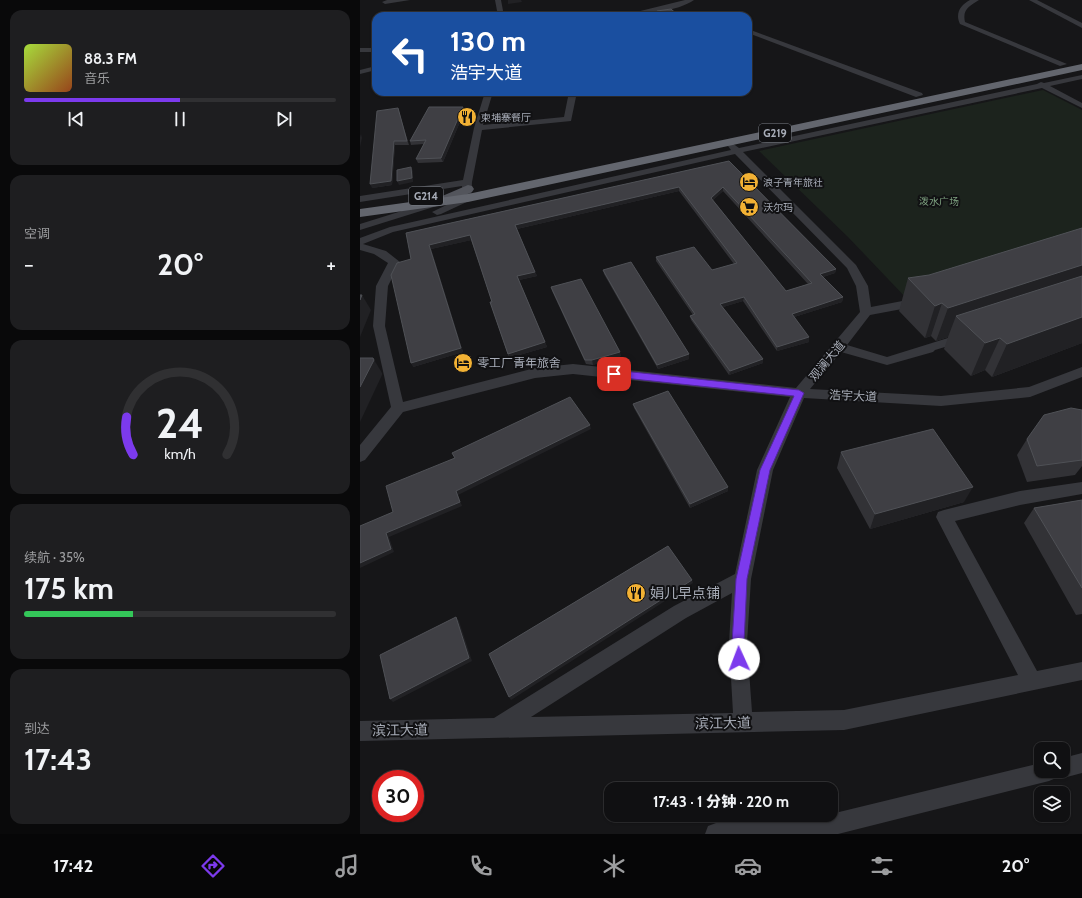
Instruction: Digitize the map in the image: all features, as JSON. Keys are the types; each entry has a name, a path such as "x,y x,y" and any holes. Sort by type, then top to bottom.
{"highway":[{"name":"G219","path":"468,190 733,147 1025,76 1063,64 1082,60"},
{"name":"G219","path":"468,190 919,94 1082,67"},
{"path":"887,109 948,106"},
{"name":"G214","path":"437,203 468,190"},
{"name":"G214","path":"360,206 468,190"},
{"path":"360,213 437,203"}],"street":[{"path":"385,2 407,0"},
{"path":"498,0 500,12"},
{"path":"653,12 676,9 691,0"},
{"path":"976,0 967,3 963,7 960,17 962,23 1063,64"},
{"path":"1032,0 1082,26"},
{"path":"752,32 919,94"},
{"path":"360,50 372,50"},
{"path":"360,72 372,69"},
{"path":"1025,76 1082,106"},
{"path":"360,242 390,230 604,181 733,147 948,106 1082,77"},
{"path":"360,236 398,222 448,208 468,190 478,128 488,96"},
{"path":"478,128 568,119 572,96"},
{"path":"733,147 852,267 862,286 866,312 915,303 930,298"},
{"path":"598,170 604,181"},
{"path":"360,199 468,190"},
{"path":"360,227 437,203"},
{"path":"360,247 378,251 390,257 394,262 382,286 379,326 398,408 360,456"},
{"name":"观澜大道","path":"743,722 738,643 742,579 765,470 799,393 839,347 866,312"},
{"path":"839,347 887,361 932,348 972,334"},
{"name":"浩宇大道","path":"398,408 535,373 574,369 799,393 941,401 1030,392 1082,372"},
{"path":"1032,681 944,517 1020,498 1082,488"},
{"path":"496,728 680,612 742,579"},
{"name":"滨江大道","path":"360,731 844,720 1082,671"},
{"path":"1070,766 1082,763"},
{"path":"716,834 798,833 1034,775"}],"green space":[{"name":"泼水广场","path":"1043,90 1082,110 1082,247 909,301 848,237 759,151"}],"building":[{"path":"671,9 674,12 658,12 657,11"},
{"path":"429,107 463,107 441,158 416,159 426,140 410,141"},
{"path":"398,108 407,141 394,141 391,181 370,184 377,111"},
{"path":"729,161 836,269 820,274 843,297 792,314 809,337 777,347 744,297 720,304 763,359 730,371 690,316 695,314 656,257 694,247 712,270 737,263 679,187 515,225 535,272 517,276 545,342 508,354 490,302 492,302 470,235 429,245 461,348 411,363 391,275 397,263 411,259 406,233","holes":["723,187 812,283 786,291 711,198"]},
{"path":"411,167 412,178 397,181 397,170"},
{"path":"1082,228 1082,265 948,308 942,303 935,306 908,278 929,275"},
{"path":"631,262 689,354 657,365 603,270"},
{"path":"1082,276 1082,317 1007,344 1000,338 985,343 956,316"},
{"path":"581,279 620,352 592,360 585,360 551,287"},
{"path":"360,358 373,358 374,360 360,387"},
{"path":"668,391 728,487 690,504 633,404"},
{"path":"570,397 590,425 456,491 460,502 386,533 391,549 360,563 360,526 393,512 386,486 455,458 452,453"},
{"path":"1071,408 1082,410 1082,460 1037,466 1027,439 1044,415"},
{"path":"933,429 973,487 875,514 841,452"},
{"path":"1082,500 1082,588 1034,508"},
{"path":"668,546 692,580 509,697 489,654"},
{"path":"456,617 469,658 390,699 380,655"}],"place":[{"name":"柬埔寨餐厅","path":"467,117"},
{"name":"浪子青年旅社","path":"749,182"},
{"name":"沃尔玛","path":"749,207"},
{"name":"零工厂青年旅舍","path":"463,363"},
{"name":"娟儿早点铺","path":"636,593"}],"route":[{"path":"614,374 799,393 765,470 742,579 738,643 739,659"}]}
